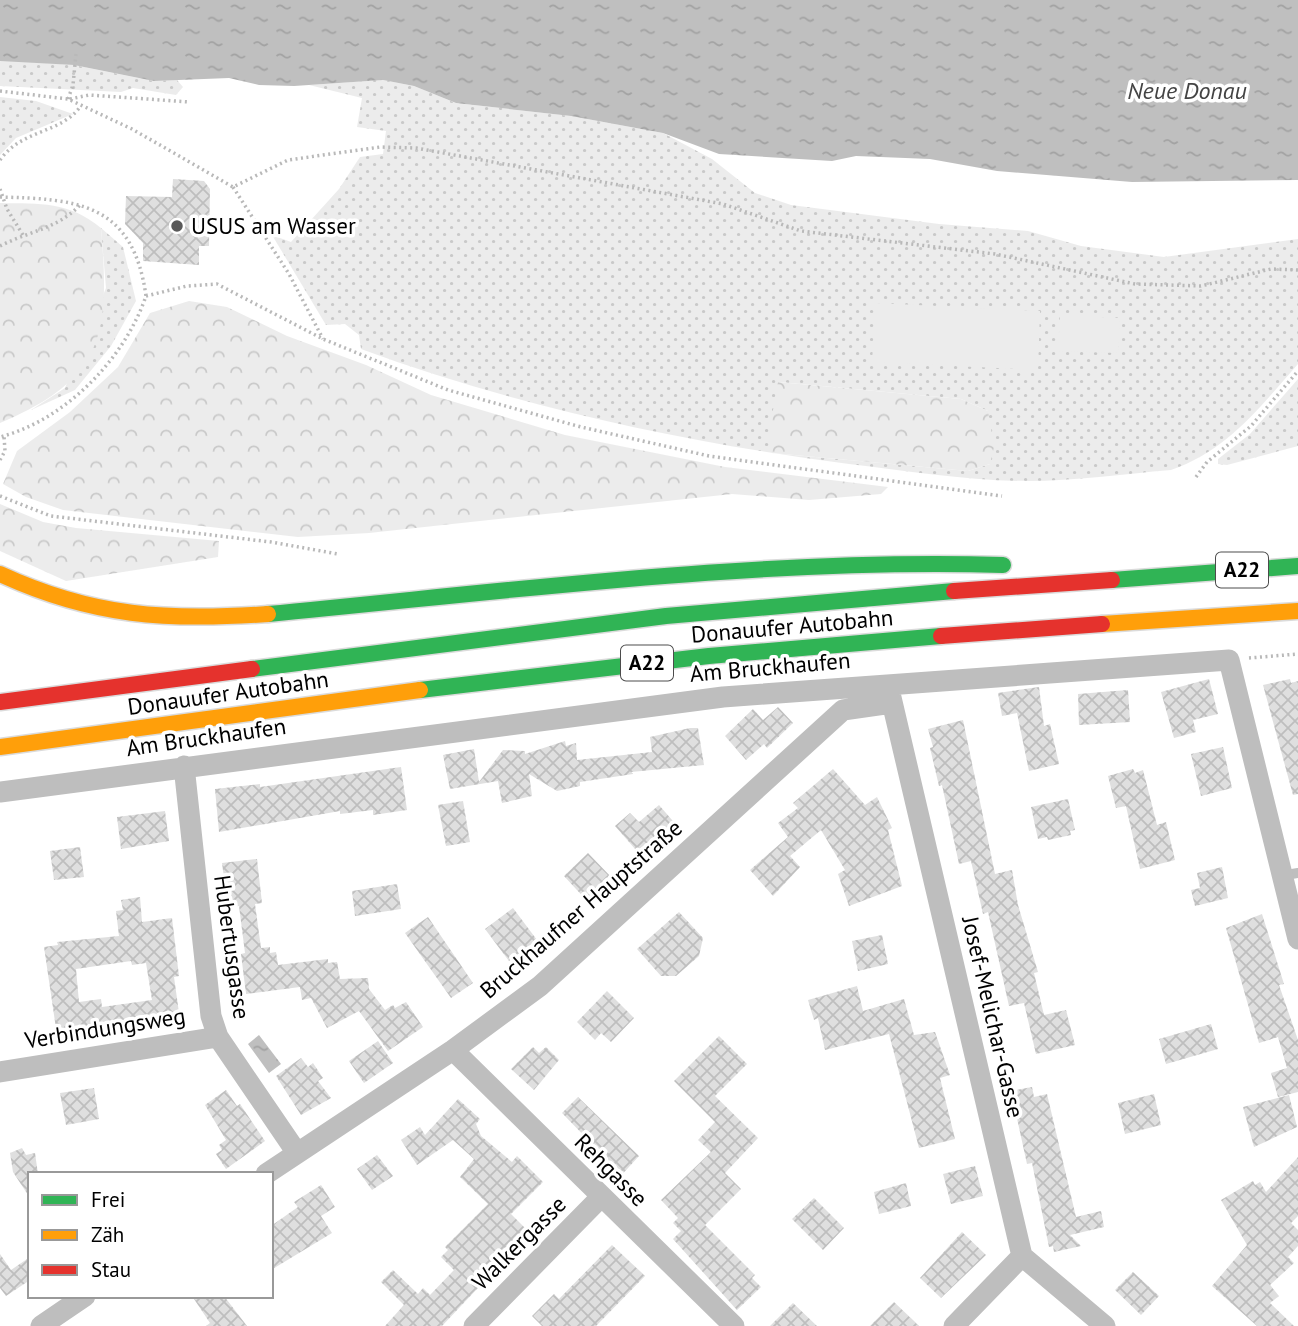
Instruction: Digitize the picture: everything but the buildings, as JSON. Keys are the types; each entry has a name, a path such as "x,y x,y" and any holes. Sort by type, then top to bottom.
{"highway":[{"path":"0,574 69,603 158,619 267,614 636,578 733,572 971,564 1025,566"},
{"name":"Donauufer Autobahn","path":"0,702 666,616 848,599 1298,566"},
{"path":"1052,568 1187,574"},
{"name":"Donauufer Autobahn","path":"0,747 432,689 696,658 888,640 1298,611"}],"street":[{"name":"Am Bruckhaufen","path":"0,792 669,703 838,687 890,693 1229,660"},
{"path":"1229,660 1289,875 1298,939"},
{"path":"838,687 843,710 890,693"},
{"name":"Josef-Melichar-Gasse","path":"890,693 1022,1256"},
{"name":"Bruckhaufner Hauptstraße","path":"269,1172 453,1049 540,986 843,710"},
{"name":"Hubertusgasse","path":"184,766 211,1016 218,1037 297,1153"},
{"name":"Verbindungsweg","path":"0,1072 218,1037"},
{"name":"Rehgasse","path":"453,1049 734,1326"},
{"name":"Walkergasse","path":"474,1326 601,1197"},
{"path":"954,1326 1022,1256 1105,1326"},
{"path":"41,1326 82,1298"}],"path":[{"path":"68,99 73,85 76,54"},
{"path":"0,91 68,99 89,95 190,102"},
{"path":"68,99 80,107 132,129 233,187 289,274 323,338"},
{"path":"0,160 12,145 72,117 80,107"},
{"path":"233,187 288,160 380,147 416,148 723,204 813,233 995,254 1135,284 1201,286 1271,269 1298,270"},
{"path":"0,189 1,197 23,235"},
{"path":"0,460 5,450 2,437 20,432 47,418 80,393 107,363 128,332 146,296 132,249 105,215 81,204 1,197"},
{"path":"0,246 23,235 56,225 81,204"},
{"path":"146,296 187,286 217,284 323,338 448,390 581,427 709,456 1002,496"},
{"path":"1196,477 1207,462 1251,426 1298,371"},
{"path":"0,496 51,516 271,542 338,554"},
{"path":"1229,660 1298,654"}],"green space":[{"path":"0,61 74,65 154,81 177,80 183,87 176,95 133,88 121,92 0,86"},
{"path":"383,80 414,86 456,103 571,116 663,133 712,159 755,193 791,205 939,224 1028,231 1081,246 1164,257 1298,239 1298,364 1241,426 1191,462 1171,470 1046,481 961,477 776,453 968,471 990,464 988,411 961,399 779,382 772,453 602,420 480,388 361,349 359,335 345,324 326,325 272,235 291,242 339,189 360,157 383,154 386,131 357,127 362,98 309,85"},
{"path":"0,97 36,101 73,114 16,138 0,155"},
{"path":"0,203 41,204 65,208 101,228 104,297 101,324 93,348 80,370 61,389 35,406 0,423"},
{"path":"101,228 123,247 136,301 111,346 75,390 31,410 65,388 106,288"},
{"path":"189,301 227,307 287,336 366,365 431,395 565,435 725,467 888,487 881,494 809,500 732,494 369,533 298,537 63,510 26,497 3,484 17,451 70,412 118,367 150,313"},
{"path":"876,303 1040,311 1038,370 872,362"},
{"path":"1060,315 1120,318 1118,353 1058,351"},
{"path":"1298,379 1298,446 1227,465 1218,464 1218,459 1250,434"},
{"path":"778,382 961,399 988,411 994,447 990,464 968,471 772,453 768,438"},
{"path":"0,504 43,522 76,528 219,541 218,557 66,581 0,551"}],"water":[{"name":"Neue Donau","path":"0,0 1298,0 1298,180 1132,182 997,171 930,159 856,156 832,161 719,154 663,133 571,116 456,103 414,86 383,80 294,86 259,85 229,78 154,81 74,65 0,61"},
{"path":"259,1035 281,1064 269,1073 248,1044"}],"traffic: fast":[{"path":"268,614 727,571 819,566 1003,565"},
{"path":"1112,580 1298,566"},
{"path":"252,669 666,616 954,591"},
{"path":"420,690 709,656 941,636"}],"traffic: slow":[{"path":"0,574 67,599 131,613 197,617 268,614"},
{"path":"1102,624 1298,611"},
{"path":"0,747 420,690"}],"traffic: jam":[{"path":"954,591 1112,580"},
{"path":"941,636 1102,624"},
{"path":"0,702 252,669"}],"place":[{"name":"USUS am Wasser","path":"177,226"}]}
